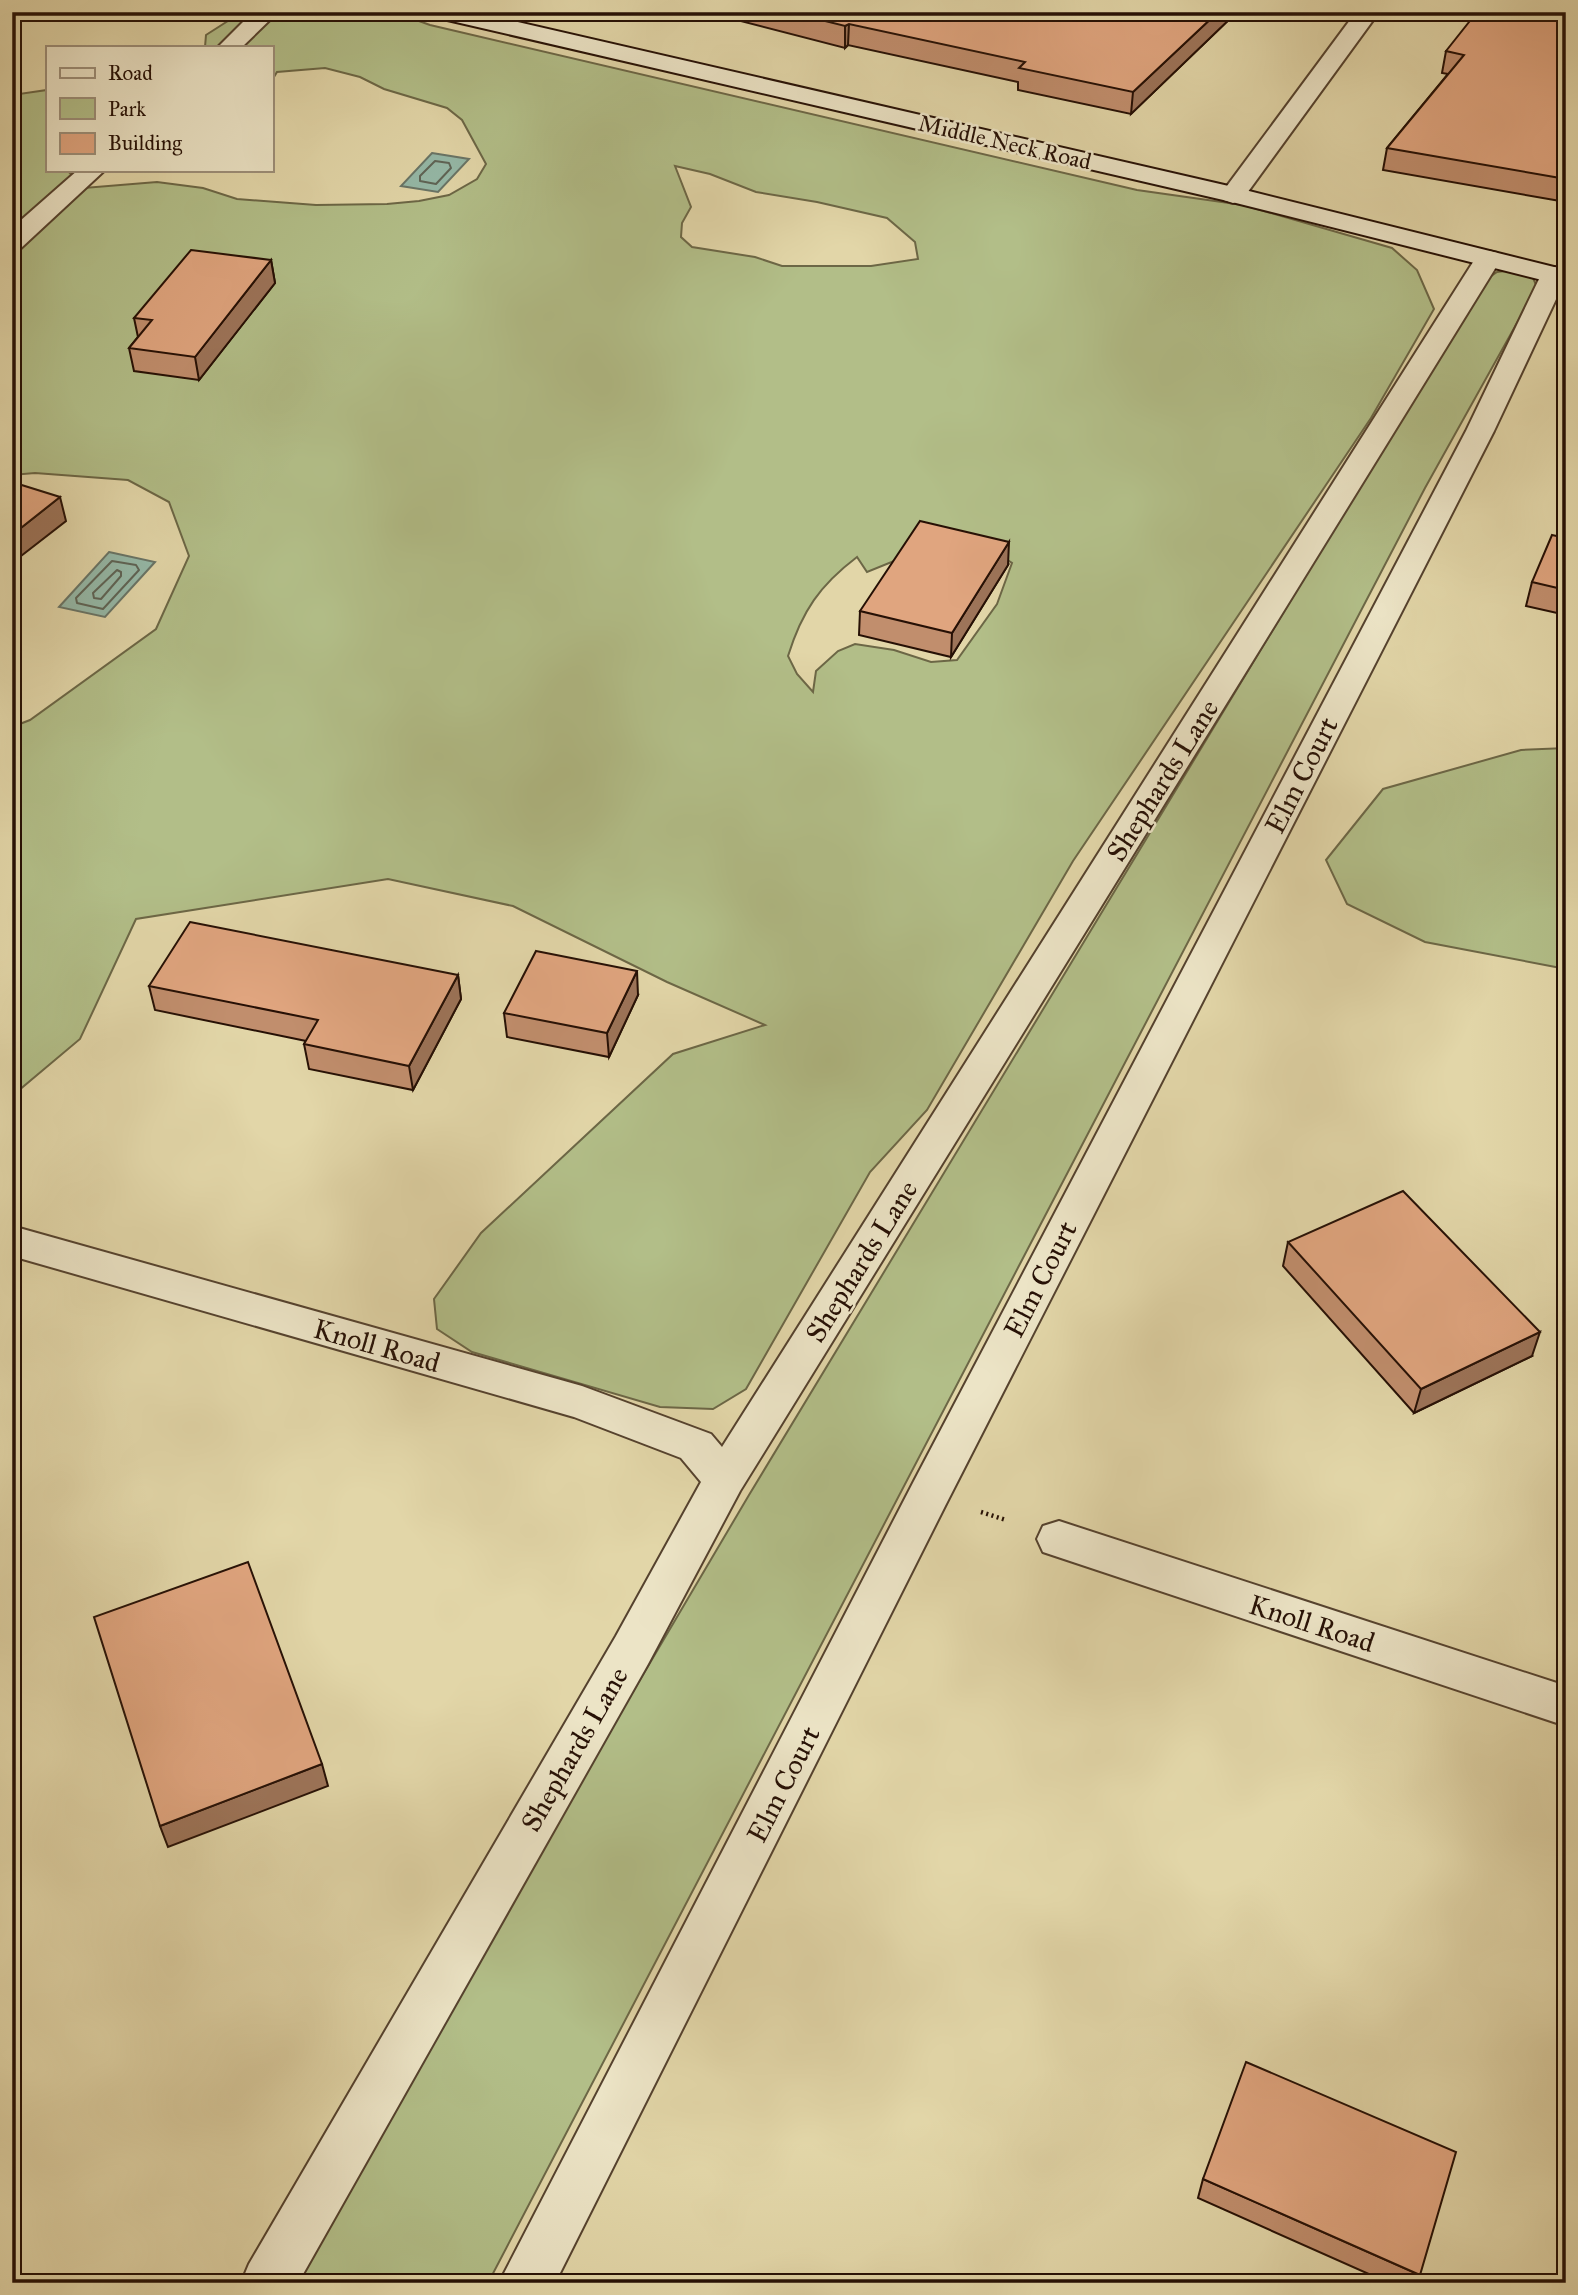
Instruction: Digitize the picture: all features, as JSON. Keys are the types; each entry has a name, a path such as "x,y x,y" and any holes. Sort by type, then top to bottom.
{"street":[{"path":"230,46 267,12"},
{"name":"Middle Neck Road","path":"443,12 1233,195 1560,276"},
{"path":"1233,195 1368,12"},
{"path":"12,242 91,172"},
{"name":"Shephards Lane","path":"268,2283 632,1650 725,1479 1488,259"},
{"name":"Elm Court","path":"526,2283 929,1494 1560,276"},
{"name":"Knoll Road","path":"12,1241 582,1403 696,1446 725,1479"},
{"name":"Knoll Road","path":"1059,1539 1566,1706"}],"path":[{"path":"929,1494 1059,1539"}],"green space":[{"path":"242,12 394,12 430,25 1137,190 1243,205 1392,248 1417,270 1434,309 1371,418 1073,861 927,1110 870,1172 746,1389 713,1409 660,1407 472,1352 437,1329 434,1299 481,1233 673,1054 765,1025 667,982 513,906 388,879 136,919 80,1039 12,1096 12,727 30,720 156,629 189,556 169,502 128,480 35,473 12,475 12,95 46,90 46,172 69,172 84,188 157,182 203,188 237,199 316,205 387,204 449,195 477,179 486,164 462,120 447,108 384,89 360,77 325,68 277,72 273,79 273,46 205,46 206,35","holes":["675,166 710,174 756,192 887,218 915,242 918,259 871,266 782,266 755,257 692,247 681,237 682,223 691,207","984,545 1012,563 997,604 957,660 931,662 894,650 855,644 838,651 816,671 813,692 797,674 788,656 799,625 814,600 833,578 857,557 867,572 899,559"]},
{"path":"1513,270 1533,278 1537,287 1425,488 488,2283 284,2283 749,1495 1484,281 1497,272"},
{"path":"1566,748 1566,969 1425,942 1347,904 1326,860 1383,789 1521,750"}],"water":[{"path":"432,153 469,159 438,192 401,186"},
{"path":"109,552 155,562 105,617 59,607"}],"building":[{"path":"789,12 1218,12 1133,92 1019,68 1025,62"},
{"path":"1477,12 1566,12 1566,179 1387,148 1464,55 1446,51"},
{"path":"191,250 271,260 195,357 129,348 152,320 134,318"},
{"path":"12,482 60,497 12,535"},
{"path":"920,521 1009,542 952,633 860,611"},
{"path":"1552,535 1566,538 1566,590 1532,582"},
{"path":"190,922 458,975 409,1066 304,1044 318,1020 149,986"},
{"path":"536,951 637,971 607,1033 504,1013"},
{"path":"1403,1191 1540,1332 1421,1389 1288,1242"},
{"path":"248,1562 322,1764 160,1826 94,1617"},
{"path":"1246,2062 1456,2152 1420,2275 1203,2179"}]}
